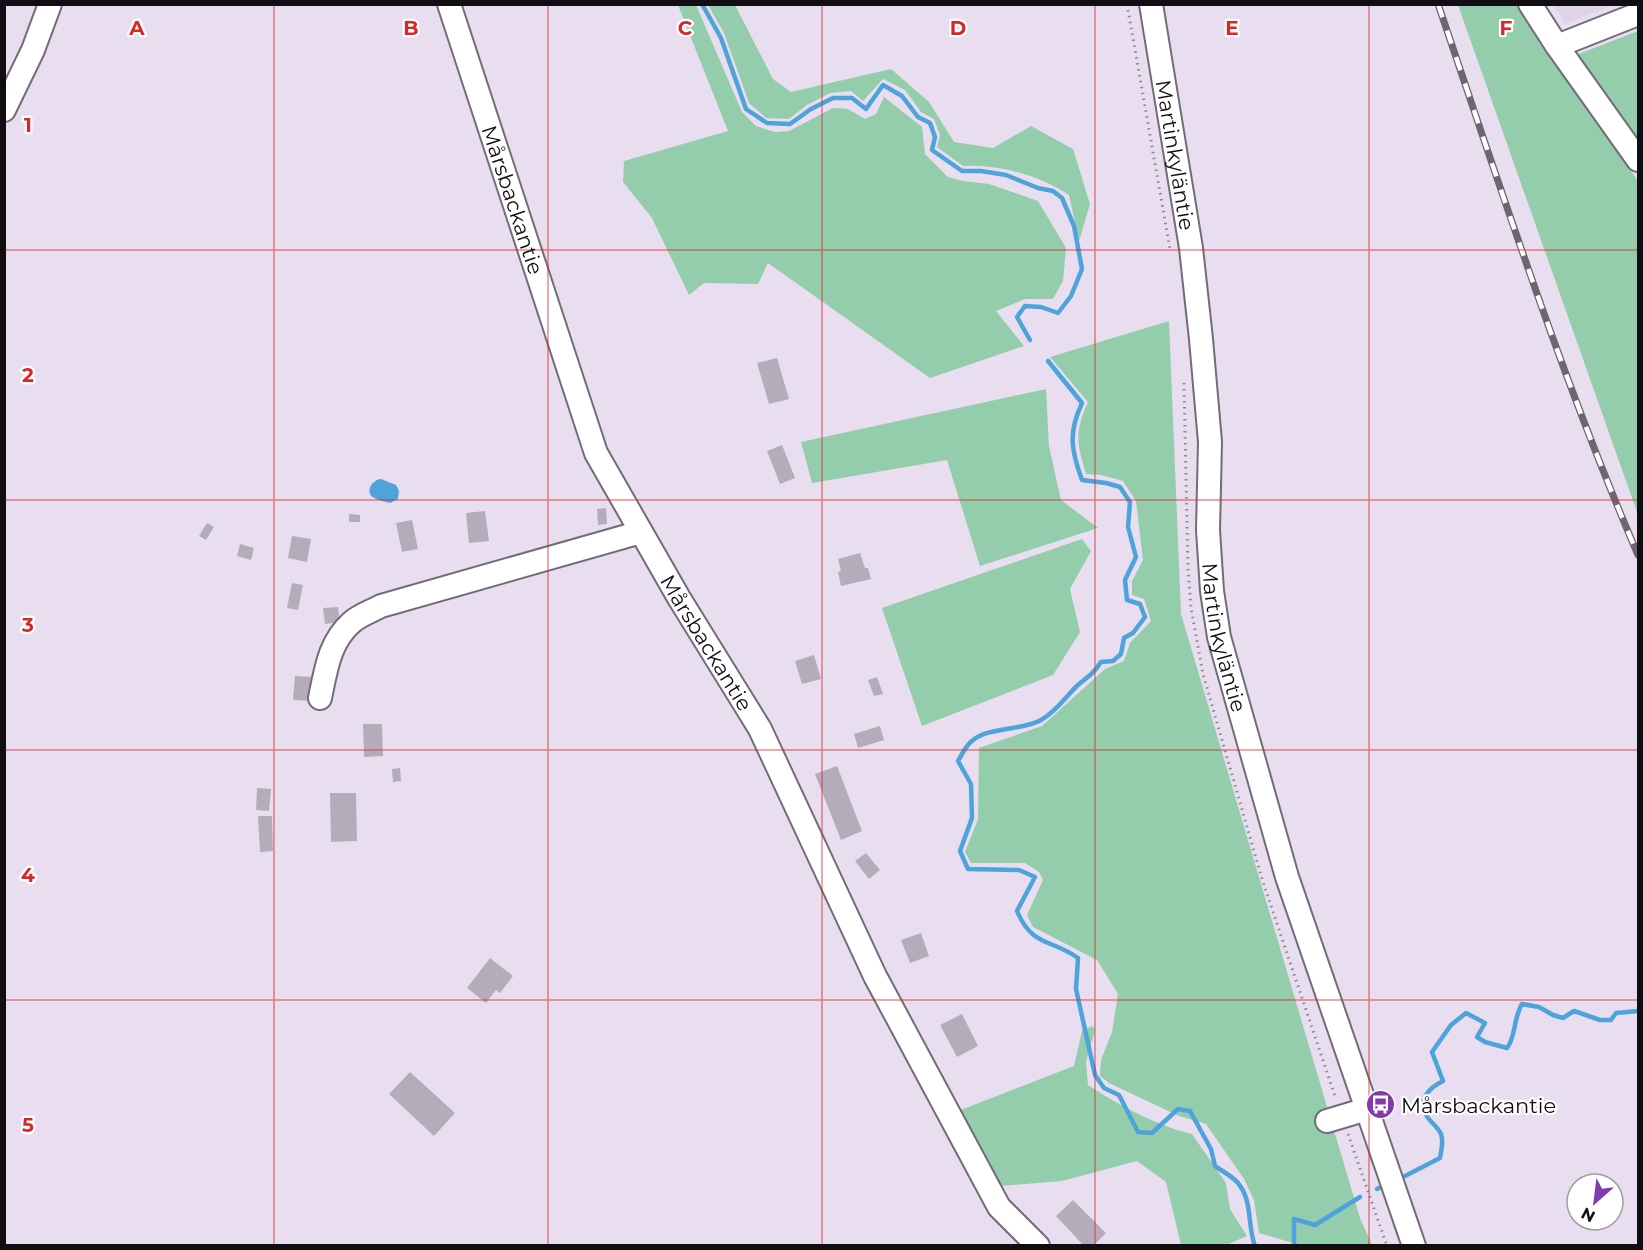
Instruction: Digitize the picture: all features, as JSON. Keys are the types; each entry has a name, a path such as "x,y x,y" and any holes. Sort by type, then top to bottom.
{"street":[{"path":"4,110 33,50 50,4"},
{"name":"Mårsbackantie","path":"449,4 596,453 760,729 875,976 999,1207 1038,1245"},
{"name":"Martinkyläntie","path":"1151,4 1191,248 1202,339 1210,442 1208,530 1212,591 1219,637 1287,877 1414,1245"},
{"path":"1530,4 1638,160"},
{"path":"1557,46 1638,14"},
{"path":"320,698 330,653 337,638 353,620 381,606 641,532"},
{"path":"1327,1121 1367,1109"}],"shaded area":[{"path":"1553,5 1614,5 1565,24"}],"green space":[{"path":"678,5 696,5 742,112 756,126 775,132 789,131 833,108 848,109 865,119 876,114 884,97 922,127 925,154 948,177 989,184 1038,201 1066,248 1063,281 1053,299 1025,299 996,311 1024,346 930,378 768,263 758,284 704,283 689,295 652,218 623,182 624,161 728,131"},
{"path":"708,5 735,5 773,79 791,92 891,69 929,102 954,142 993,148 1031,126 1073,149 1090,204 1079,241 1069,195 1045,182 1018,172 990,167 963,166 937,147 940,135 934,119 921,112 905,90 883,79 863,101 851,91 830,93 807,105 789,119 766,118 749,103 724,33"},
{"path":"1458,5 1516,5 1638,181 1638,515"},
{"path":"1638,31 1638,141 1576,55"},
{"path":"1169,321 1181,614 1360,1218 1372,1245 1300,1245 1259,1233 1254,1200 1244,1179 1206,1124 1179,1116 1109,1083 1100,1076 1101,1060 1112,1032 1118,994 1097,960 1033,927 1027,915 1043,880 1039,872 1025,863 971,863 965,852 978,819 979,748 1042,726 1105,669 1124,661 1130,643 1151,621 1144,599 1132,595 1132,581 1143,560 1136,501 1123,481 1101,475 1086,474 1078,438 1088,402 1050,357"},
{"path":"1046,389 1049,446 1061,500 1098,528 980,566 947,460 812,483 801,442"},
{"path":"1082,539 1091,551 1070,589 1080,632 1053,675 922,726 882,608"},
{"path":"1092,1026 1095,1030 1086,1062 1088,1085 1139,1114 1192,1134 1226,1183 1230,1209 1247,1236 1226,1245 1181,1245 1166,1182 1137,1161 1062,1181 1000,1186 958,1111 1074,1066 1082,1031"}],"water":[{"path":"381,479 396,485 399,491 398,499 390,503 371,496 370,487"}],"building":[{"path":"777,358 789,399 769,404 757,363"},
{"path":"782,445 795,478 780,484 767,451"},
{"path":"606,508 607,524 598,525 597,509"},
{"path":"485,511 489,541 469,543 466,513"},
{"path":"349,514 360,515 360,522 349,522"},
{"path":"412,520 418,549 402,552 396,523"},
{"path":"207,523 214,527 206,540 199,536"},
{"path":"292,536 311,539 307,562 288,558"},
{"path":"240,544 254,548 251,560 237,556"},
{"path":"860,553 871,579 841,586 838,559"},
{"path":"292,583 303,585 298,610 287,608"},
{"path":"338,607 340,622 325,624 323,608"},
{"path":"814,655 821,679 802,684 795,661"},
{"path":"295,676 314,677 312,701 293,700"},
{"path":"877,677 883,694 874,696 868,680"},
{"path":"363,724 382,724 383,756 364,757"},
{"path":"880,726 884,740 858,748 854,734"},
{"path":"837,766 862,831 841,840 815,774"},
{"path":"400,768 401,781 393,782 392,769"},
{"path":"257,788 271,789 269,811 256,810"},
{"path":"330,793 356,793 357,841 331,842"},
{"path":"258,816 272,816 273,851 260,852"},
{"path":"866,853 880,870 869,879 855,861"},
{"path":"921,933 929,956 910,963 901,940"},
{"path":"490,958 513,976 500,993 496,990 486,1003 467,988"},
{"path":"962,1014 978,1046 957,1057 940,1025"},
{"path":"410,1072 455,1113 434,1136 389,1094"},
{"path":"1073,1200 1106,1233 1093,1246 1084,1246 1056,1216"}],"waterway":[{"path":"702,4 721,38 746,109 767,123 790,124 811,109 833,98 852,98 866,109 883,85 902,96 918,117 930,123 935,137 932,150 962,171 1006,175 1038,188 1053,191 1062,198 1074,226 1082,269 1071,296 1058,313 1041,307 1025,306 1017,317 1030,340"},
{"path":"1048,361 1082,403 1073,433 1073,450 1082,480 1120,487 1130,502 1128,527 1136,557 1125,580 1127,600 1140,604 1145,617 1133,633 1124,638 1121,654 1113,661 1101,662 1047,716 1032,724 983,734 968,745 958,761 971,784 972,818 960,851 968,869 1019,870 1035,877 1017,911 1023,923 1036,937 1078,958 1076,989 1095,1075 1104,1088 1119,1095 1138,1132 1152,1133 1178,1109 1190,1111 1211,1149 1215,1166 1233,1178 1243,1190 1255,1246"},
{"path":"1405,1176 1440,1158 1441,1134 1426,1115 1423,1104 1429,1091 1443,1081 1432,1052 1451,1025 1466,1013 1485,1023 1477,1037 1485,1042 1507,1048 1512,1039 1522,1004 1539,1007 1563,1018 1574,1011 1600,1020 1611,1020 1616,1013 1638,1011"},
{"path":"1294,1246 1294,1219 1315,1225 1360,1197"}],"railway":[{"path":"1438,4 1557,351 1638,555"}],"place":[{"name":"Mårsbackantie","path":"1380,1105"}]}
